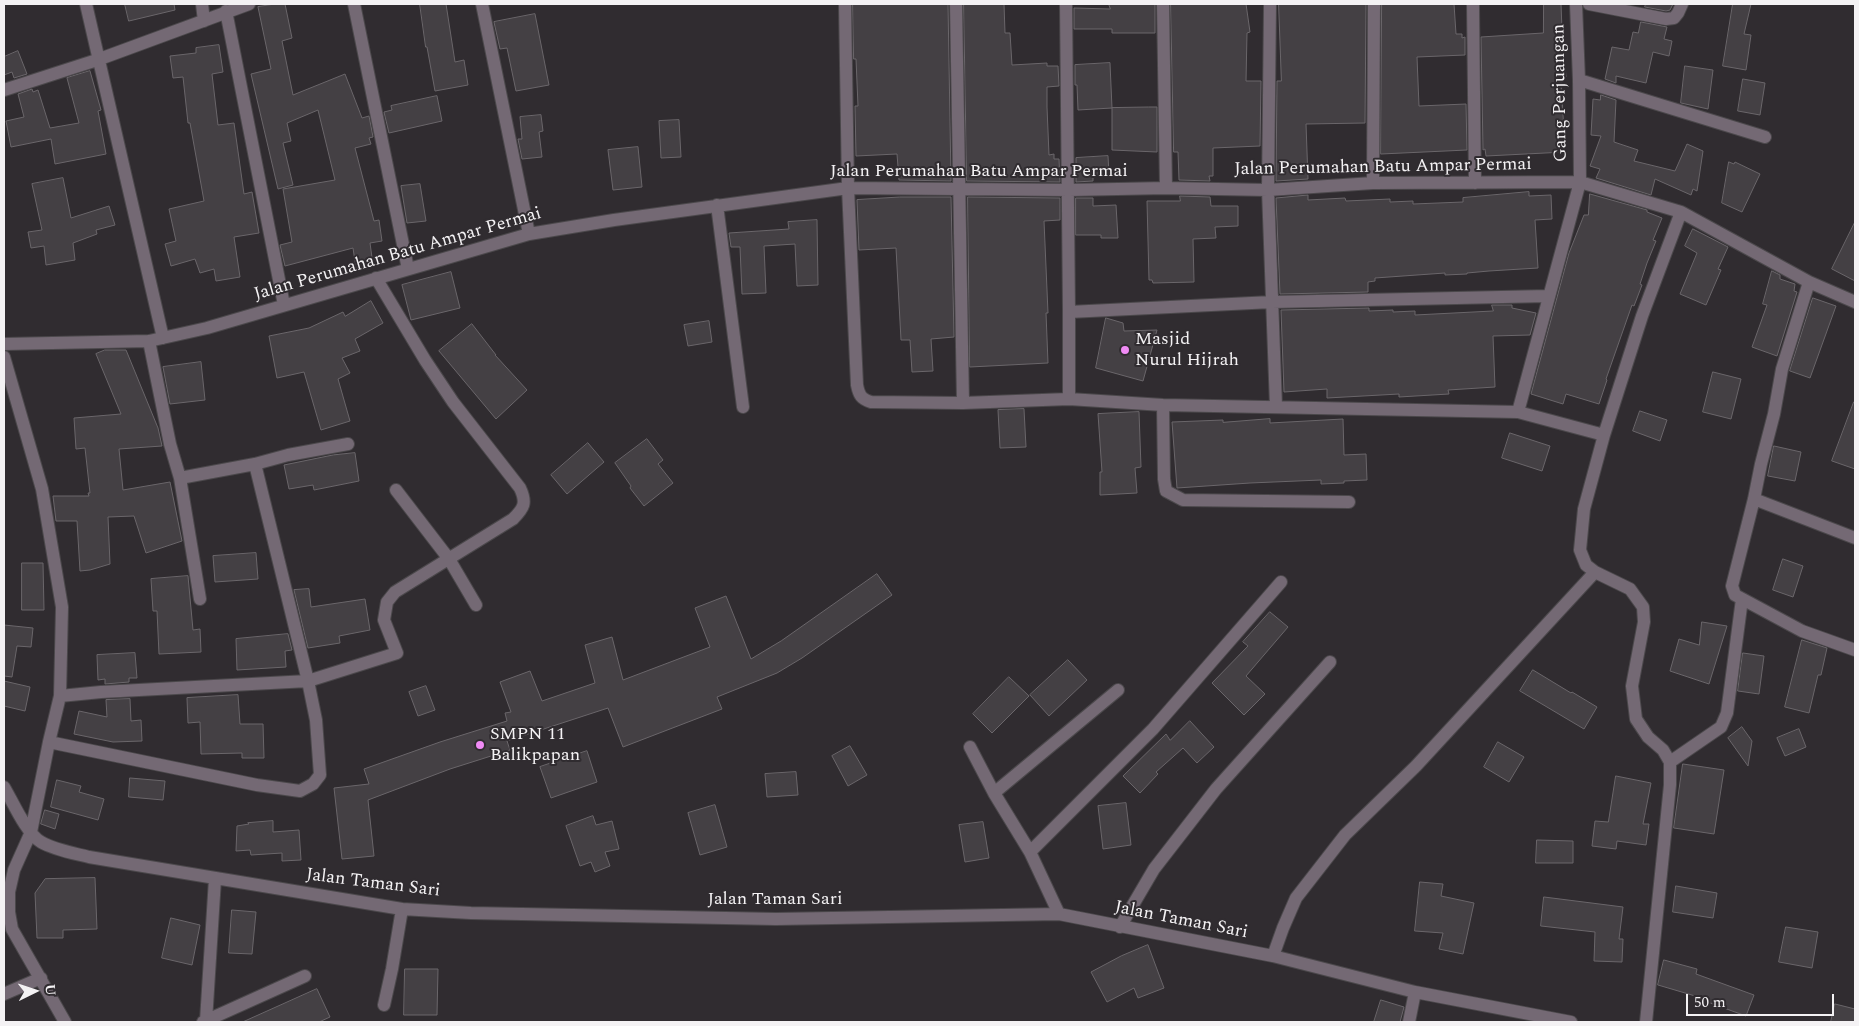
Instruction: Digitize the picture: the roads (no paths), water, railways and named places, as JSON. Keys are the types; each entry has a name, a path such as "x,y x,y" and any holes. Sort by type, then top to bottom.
{"street":[{"path":"86,4 97,60 163,338"},
{"path":"202,4 204,21"},
{"path":"4,90 97,60 249,4"},
{"path":"354,4 408,269"},
{"path":"482,4 529,234"},
{"path":"844,4 848,188 857,385 862,399 871,402 963,403 1069,399 1163,405 1518,412 1604,436"},
{"path":"956,4 963,403"},
{"path":"1066,4 1069,190 1069,399"},
{"path":"1163,4 1166,188"},
{"path":"1270,4 1268,190 1276,406"},
{"path":"1373,183 1374,4"},
{"path":"1473,4 1475,183"},
{"name":"Gang Perjuangan","path":"1518,412 1580,182 1576,4"},
{"path":"1589,4 1666,19 1674,18 1682,4"},
{"path":"226,11 284,305"},
{"path":"1579,80 1765,136"},
{"name":"Jalan Perumahan Batu Ampar Permai","path":"4,344 149,341 207,328 529,234 718,205 848,188 1069,190 1166,188 1268,190 1373,183 1580,182 1681,212 1809,282 1855,302"},
{"path":"718,205 743,407"},
{"path":"1646,1022 1670,786 1670,762 1663,750 1648,737 1636,719 1632,686 1644,622 1643,607 1630,589 1595,572 1586,565 1580,550 1584,509 1604,436 1642,316 1681,212"},
{"path":"60,696 101,692 308,681 396,653 384,620 387,602 395,592 513,519 521,512 524,496 520,488 448,395 376,278"},
{"path":"1809,282 1782,369 1774,414 1760,464 1754,499 1732,586 1735,595 1802,631 1855,650"},
{"path":"1069,312 1272,302 1548,296"},
{"path":"149,341 170,444 180,478 200,599"},
{"path":"4,357 42,489 62,607 60,696 48,742 31,832 14,870 9,912 12,929 65,1022"},
{"path":"1163,405 1164,479 1166,491 1183,500 1349,502"},
{"path":"180,478 348,444"},
{"path":"48,742 257,786 300,791 314,784 320,774 316,720 255,464"},
{"path":"396,490 449,558 476,605"},
{"path":"1754,499 1855,538"},
{"path":"1273,956 1296,898 1345,835 1416,766 1595,572"},
{"path":"1030,852 1153,729 1281,582"},
{"path":"1670,762 1721,727 1727,713 1742,599"},
{"path":"1120,927 1154,869 1216,789 1330,662"},
{"path":"994,793 1118,690"},
{"path":"970,748 994,793 1030,852 1059,914"},
{"name":"Jalan Taman Sari","path":"4,787 31,832 40,841 61,850 89,857 215,879 402,909 471,913 776,918 1059,914 1273,956 1415,992 1571,1022"},
{"path":"215,879 204,1021 305,976"},
{"path":"384,1005 389,987 402,909"},
{"path":"4,994 41,978"},
{"path":"1409,1022 1415,992"}],"place":[{"name":"Masjid Nurul Hijrah","path":"1125,350"},
{"name":"SMPN 11 Balikpapan","path":"480,745"}]}
